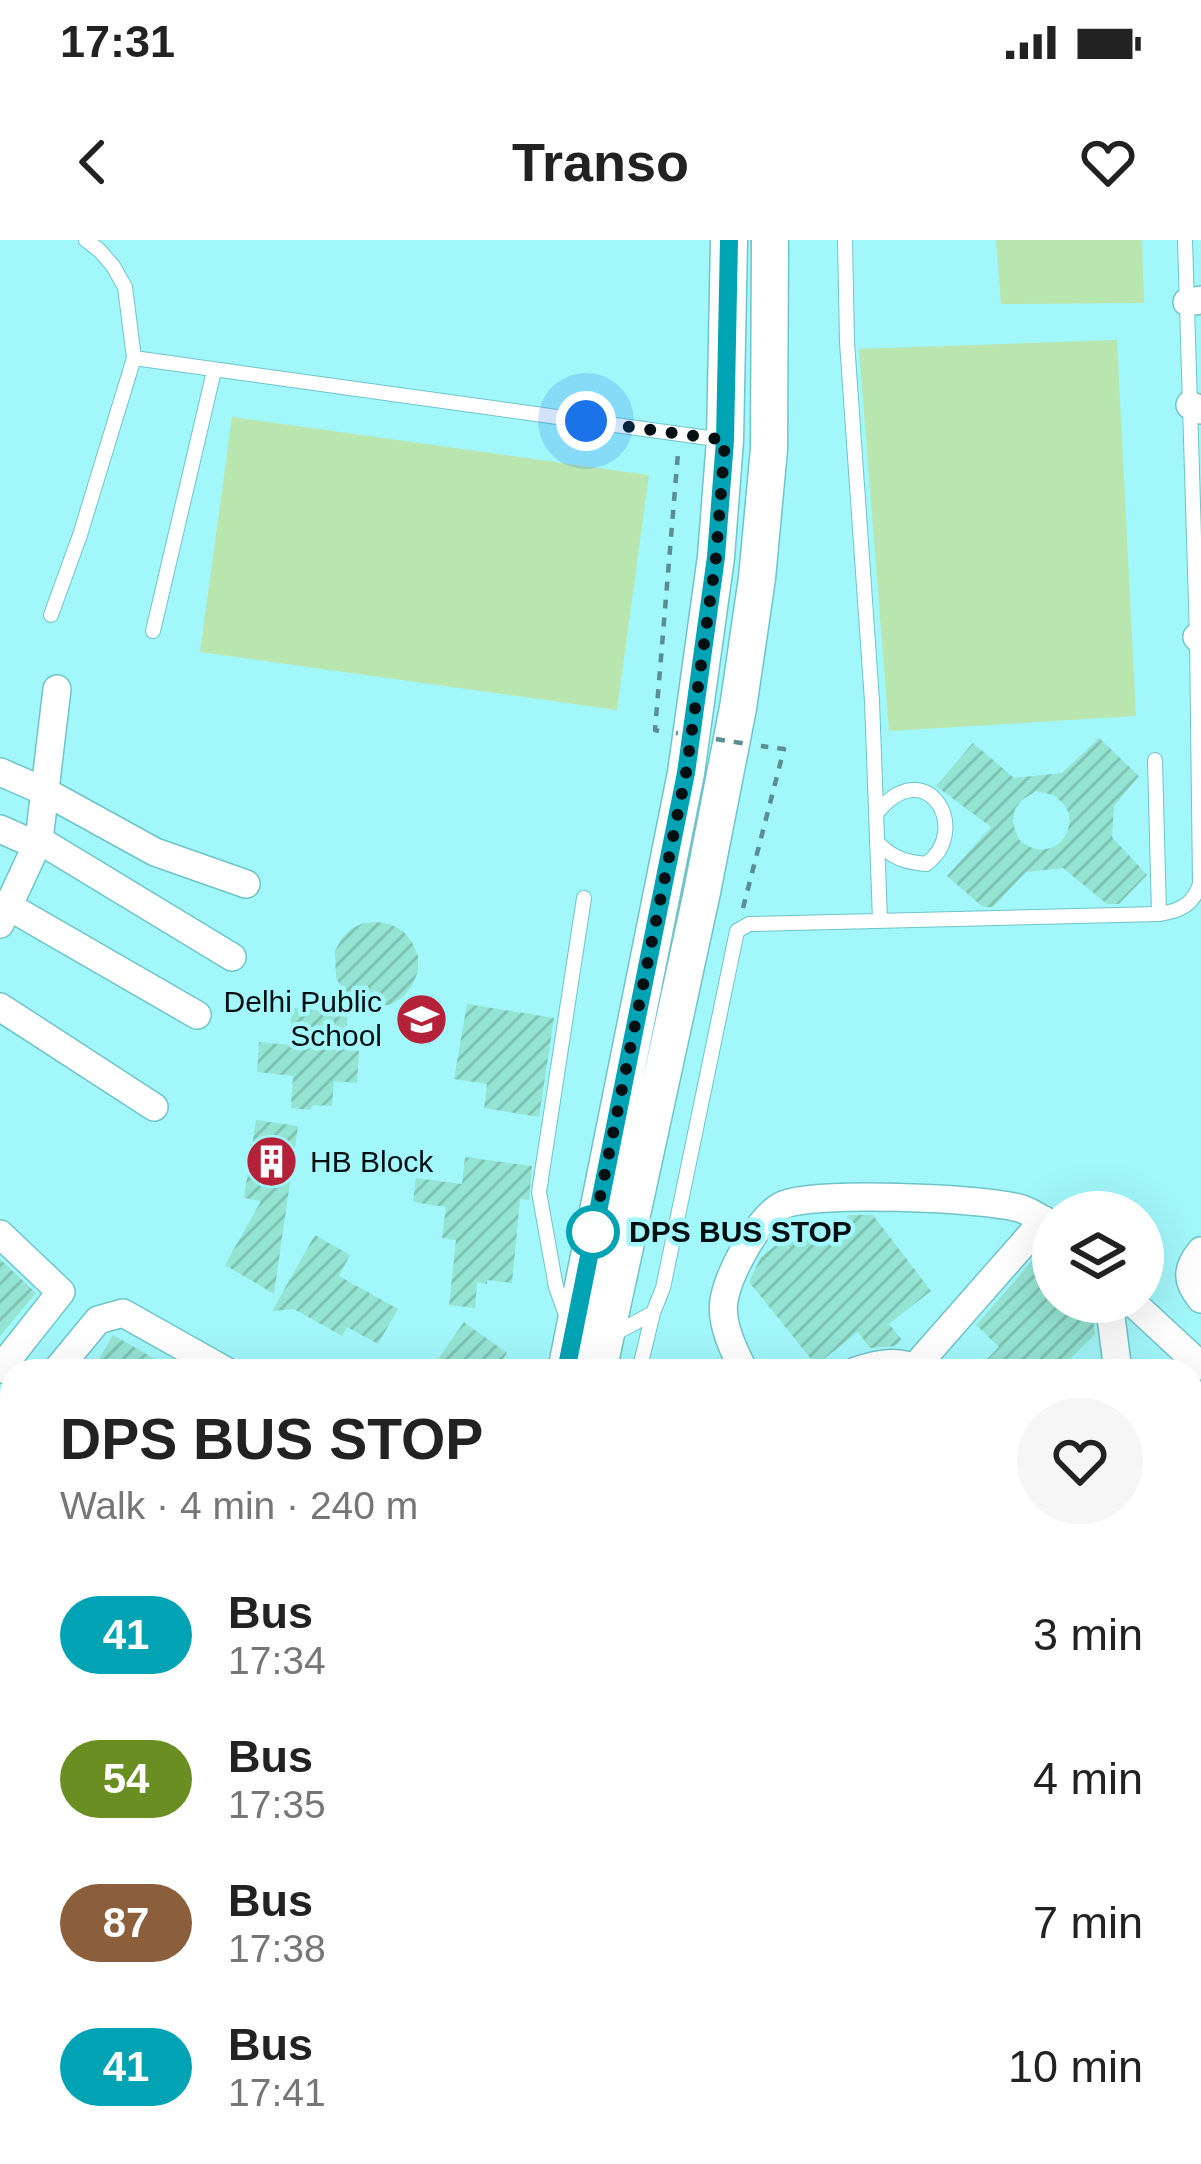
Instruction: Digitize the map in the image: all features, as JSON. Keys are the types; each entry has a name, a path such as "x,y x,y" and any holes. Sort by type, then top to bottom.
{"street":[{"path":"592,1348 686,773 716,557 725,440 729,240"},
{"path":"592,1348 702,892 738,708 769,449 770,240"},
{"path":"57,689 38,842 5,906 197,1015"},
{"path":"0,772 155,852 246,884"},
{"path":"0,829 38,842 232,957"},
{"path":"0,1007 154,1107"},
{"path":"739,1359 725,1322 724,1301 748,1242 783,1204 814,1198 981,1200 1032,1215"},
{"path":"0,1234 62,1292 8,1359"},
{"path":"928,1359 1032,1242"},
{"path":"1201,1251 1190,1265 1189,1278 1201,1299"},
{"path":"71,1359 98,1320 123,1313 205,1359"},
{"path":"1112,1323 1116,1359"},
{"path":"1155,1323 1193,1359"}],"lane":[{"path":"52,615 134,358 125,287 113,266 86,240"},
{"path":"845,240 880,920"},
{"path":"642,1359 663,1288 737,931 749,923 1159,914 1184,908 1196,896 1200,884 1196,407 1194,301 1185,240"},
{"path":"134,358 725,440"},
{"path":"153,631 214,371"},
{"path":"1155,760 1159,914"},
{"path":"876,814 889,797 904,790 922,790 937,800 945,821 939,854 926,864 905,862 877,842"},
{"path":"584,898 539,1192 556,1287 592,1348 653,1313"}],"path":[{"path":"679,434 655,730 707,738"},
{"path":"716,739 784,749 737,931"}],"green space":[{"path":"996,240 1142,240 1144,303 1001,304"},
{"path":"1117,340 1136,716 889,731 859,349"},
{"path":"232,417 649,475 617,710 200,652"}],"building":[{"path":"1099,738 1139,776 1114,806 1112,837 1147,875 1119,904 1107,904 1063,868 1026,872 993,907 983,907 947,876 991,827 936,786 973,743 1014,778 1062,773","holes":["1036,791 1053,795 1068,811 1067,833 1051,848 1030,847 1015,831 1015,809"]},
{"path":"377,922 403,931 418,956 418,971 404,996 392,1004 348,1003 336,977 335,951 351,929"},
{"path":"467,1004 554,1018 539,1117 484,1108 487,1084 454,1079"},
{"path":"292,1008 348,1013 345,1050 359,1051 357,1083 334,1081 332,1106 291,1108 293,1076 257,1072 259,1042 289,1045"},
{"path":"256,1120 298,1126 274,1294 225,1265 261,1201 244,1198"},
{"path":"465,1157 532,1166 529,1200 520,1199 512,1283 477,1282 475,1308 449,1305 456,1240 442,1238 446,1207 413,1202 416,1178 462,1184"},
{"path":"849,1215 873,1215 931,1291 889,1324 902,1340 895,1346 870,1348 858,1332 824,1359 811,1359 749,1282 761,1257 802,1219 809,1218 824,1237"},
{"path":"315,1235 350,1255 339,1276 398,1309 378,1344 347,1327 342,1336 294,1309 272,1311"},
{"path":"0,1259 36,1293 0,1336"},
{"path":"1032,1261 1032,1323 1094,1323 1095,1334 1070,1359 987,1359 999,1347 976,1325"},
{"path":"464,1322 507,1353 503,1359 438,1359"},
{"path":"113,1335 155,1359 99,1359"}],"bus line":[{"name":"41","path":"568,1359 686,773 716,557 725,440 729,240"}],"place":[{"name":"Delhi Public School","path":"421,1019"},
{"name":"HB Block","path":"271,1162"},
{"name":"DPS BUS STOP","path":"593,1232"}],"route":[{"path":"586,421 725,440 716,557 686,773 593,1232"}]}
